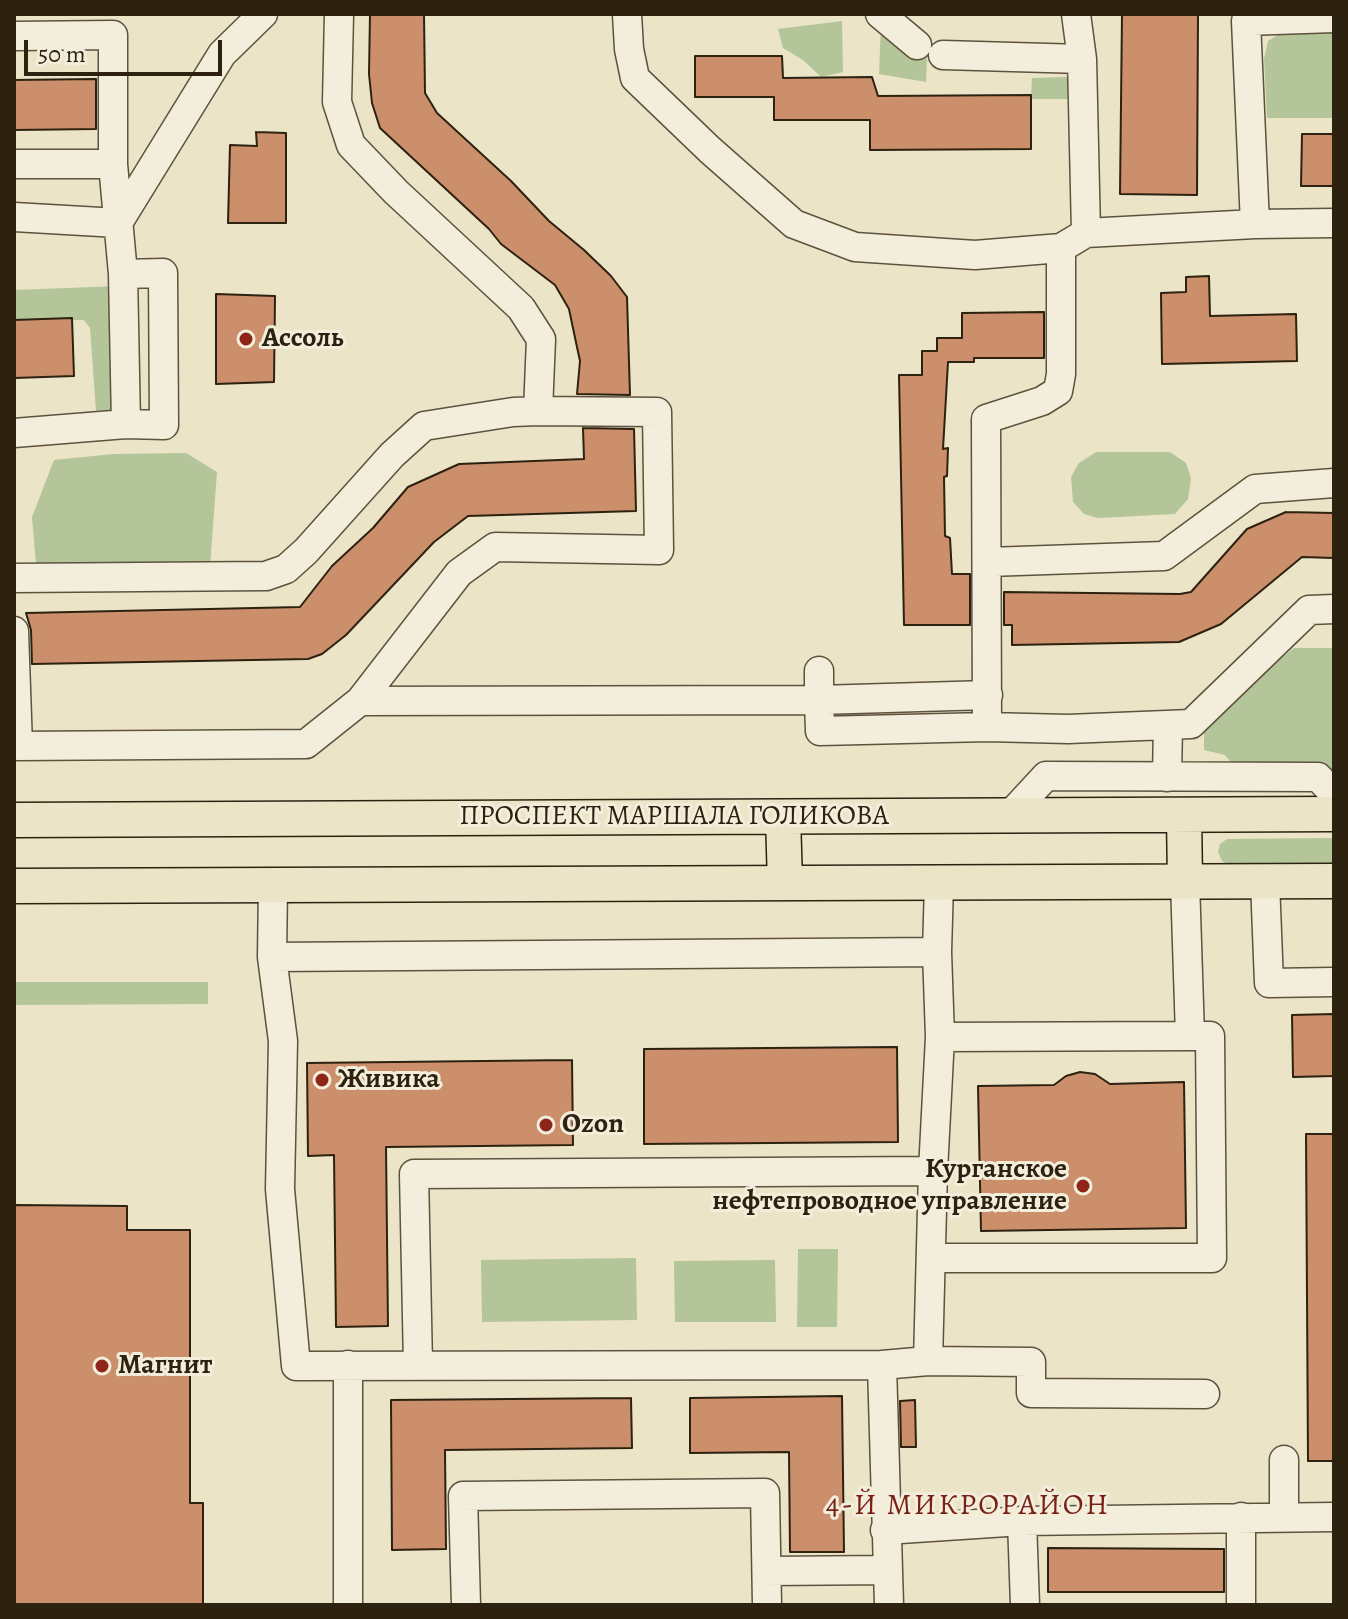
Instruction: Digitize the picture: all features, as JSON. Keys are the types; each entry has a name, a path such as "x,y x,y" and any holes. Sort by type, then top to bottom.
{"main road":[{"name":"ПРОСПЕКТ МАРШАЛА ГОЛИКОВА","path":"14,820 1334,814"},
{"path":"1184,815 1185,882"},
{"path":"783,817 785,883"},
{"path":"14,886 1334,881"}],"lane":[{"path":"118,223 222,54 263,14"},
{"path":"339,14 337,102 351,145 396,192 521,308 541,339 538,411"},
{"path":"627,14 635,78 689,131 794,224 855,247 975,255 1061,248 1086,233 1334,223"},
{"path":"880,14 930,50 1082,59"},
{"path":"1076,14 1082,59 1086,233"},
{"path":"1255,224 1246,17 1326,16"},
{"path":"14,36 113,35 113,164 123,274 126,424"},
{"path":"14,164 113,164"},
{"path":"14,217 118,223"},
{"path":"987,727 986,419 1042,401 1058,391 1061,374 1061,248"},
{"path":"14,433 126,424 164,425 163,273 123,274"},
{"path":"14,578 266,576 286,569 306,551 392,455 424,426 513,412 657,412 659,550 495,547 459,573 360,701 306,744 16,746 14,631"},
{"path":"988,562 1164,556 1255,489 1334,483"},
{"path":"819,671 820,731 987,727 1068,729 1191,724 1309,610 1334,609"},
{"path":"360,701 819,700 988,695"},
{"path":"1167,777 1168,725"},
{"path":"1009,816 1046,776 1318,777 1334,794"},
{"path":"1185,882 1190,1036"},
{"path":"1265,882 1269,983 1334,982"},
{"path":"928,1361 940,1037 937,952 939,883"},
{"path":"273,886 272,957 283,1041 280,1189 296,1366 1031,1362 1031,1393 1205,1394"},
{"path":"272,957 937,952"},
{"path":"932,1258 1212,1258 1210,1036 940,1037"},
{"path":"418,1365 414,1174 933,1171"},
{"path":"348,1365 348,1605"},
{"path":"882,1365 889,1605"},
{"path":"1284,1460 1284,1517"},
{"path":"466,1605 463,1496 765,1493 767,1605"},
{"path":"1241,1517 1241,1605"},
{"path":"885,1530 1022,1521 1334,1517"},
{"path":"1022,1521 1025,1605"},
{"path":"767,1571 888,1570"}],"green space":[{"path":"842,21 843,72 821,77 803,60 783,48 778,29"},
{"path":"881,24 927,58 926,82 879,74"},
{"path":"1334,31 1334,118 1267,118 1264,59 1268,41 1283,32"},
{"path":"1066,77 1076,86 1073,99 1031,99 1032,78"},
{"path":"119,286 123,409 96,411 90,328 84,320 14,321 14,290"},
{"path":"1096,452 1170,452 1186,463 1191,478 1188,499 1175,514 1098,518 1084,514 1073,502 1071,477 1079,463"},
{"path":"186,453 217,472 209,580 37,576 32,517 54,460 113,454"},
{"path":"1294,648 1334,648 1334,774 1237,770 1225,755 1204,750 1204,720"},
{"path":"1334,838 1334,863 1229,865 1222,861 1218,852 1220,844 1227,839"},
{"path":"14,982 208,982 208,1004 14,1005"},
{"path":"798,1249 838,1249 837,1327 797,1327"},
{"path":"636,1258 637,1320 482,1322 481,1260"},
{"path":"775,1260 776,1322 675,1322 674,1261"}],"building":[{"path":"370,14 424,14 425,93 437,113 611,276 627,297 630,395 577,394 580,361 569,309 555,285 501,244 489,229 380,128 372,103 369,74"},
{"path":"1122,14 1198,14 1197,195 1120,194"},
{"path":"695,56 782,56 783,78 872,77 878,96 1031,95 1031,149 870,150 870,120 774,120 774,97 695,97"},
{"path":"96,79 96,129 14,130 14,80"},
{"path":"256,132 286,133 286,223 228,223 230,145 257,146"},
{"path":"1302,134 1334,134 1334,186 1301,186"},
{"path":"1209,276 1210,316 1296,314 1297,361 1162,364 1161,293 1186,292 1186,277"},
{"name":"Ассоль","path":"216,294 275,296 274,382 216,384"},
{"path":"1044,312 1044,358 974,358 974,362 948,362 943,449 948,448 947,476 944,477 945,536 950,538 952,574 970,574 970,625 904,625 899,375 922,375 922,351 937,351 937,338 962,338 962,313"},
{"path":"72,318 74,376 14,378 14,320"},
{"path":"583,428 634,429 636,511 468,516 434,542 346,635 322,654 308,659 32,664 31,630 26,613 300,607 332,566 373,528 408,487 459,464 584,459"},
{"path":"1286,512 1334,513 1334,558 1302,557 1221,624 1179,642 1012,645 1012,625 1004,625 1004,592 1191,592 1247,529"},
{"path":"1334,1014 1334,1076 1293,1077 1292,1015"},
{"path":"897,1047 898,1142 644,1144 644,1049"},
{"path":"572,1060 573,1145 386,1147 388,1326 336,1327 334,1155 308,1156 307,1063"},
{"name":"Курганское нефтепроводное управление","path":"1080,1072 1095,1074 1110,1084 1184,1082 1186,1228 981,1231 978,1086 1054,1085 1066,1076"},
{"path":"1306,1134 1334,1134 1334,1461 1308,1461"},
{"name":"Магнит","path":"14,1205 127,1206 127,1230 190,1230 190,1503 203,1503 203,1605 14,1605"},
{"path":"842,1396 844,1552 790,1552 789,1452 690,1453 690,1398"},
{"path":"631,1398 632,1448 445,1450 446,1549 392,1550 391,1400"},
{"path":"915,1400 916,1447 901,1447 900,1401"},
{"path":"1048,1548 1224,1549 1224,1592 1048,1592"}],"place":[{"name":"Ассоль","path":"246,339"},
{"name":"Живика","path":"322,1080"},
{"name":"Ozon","path":"546,1125"},
{"name":"Курганское нефтепроводное управление","path":"1083,1186"},
{"name":"Магнит","path":"102,1366"}],"district":[{"name":"4-Й МИКРОРАЙОН","path":"968,1507"}]}
